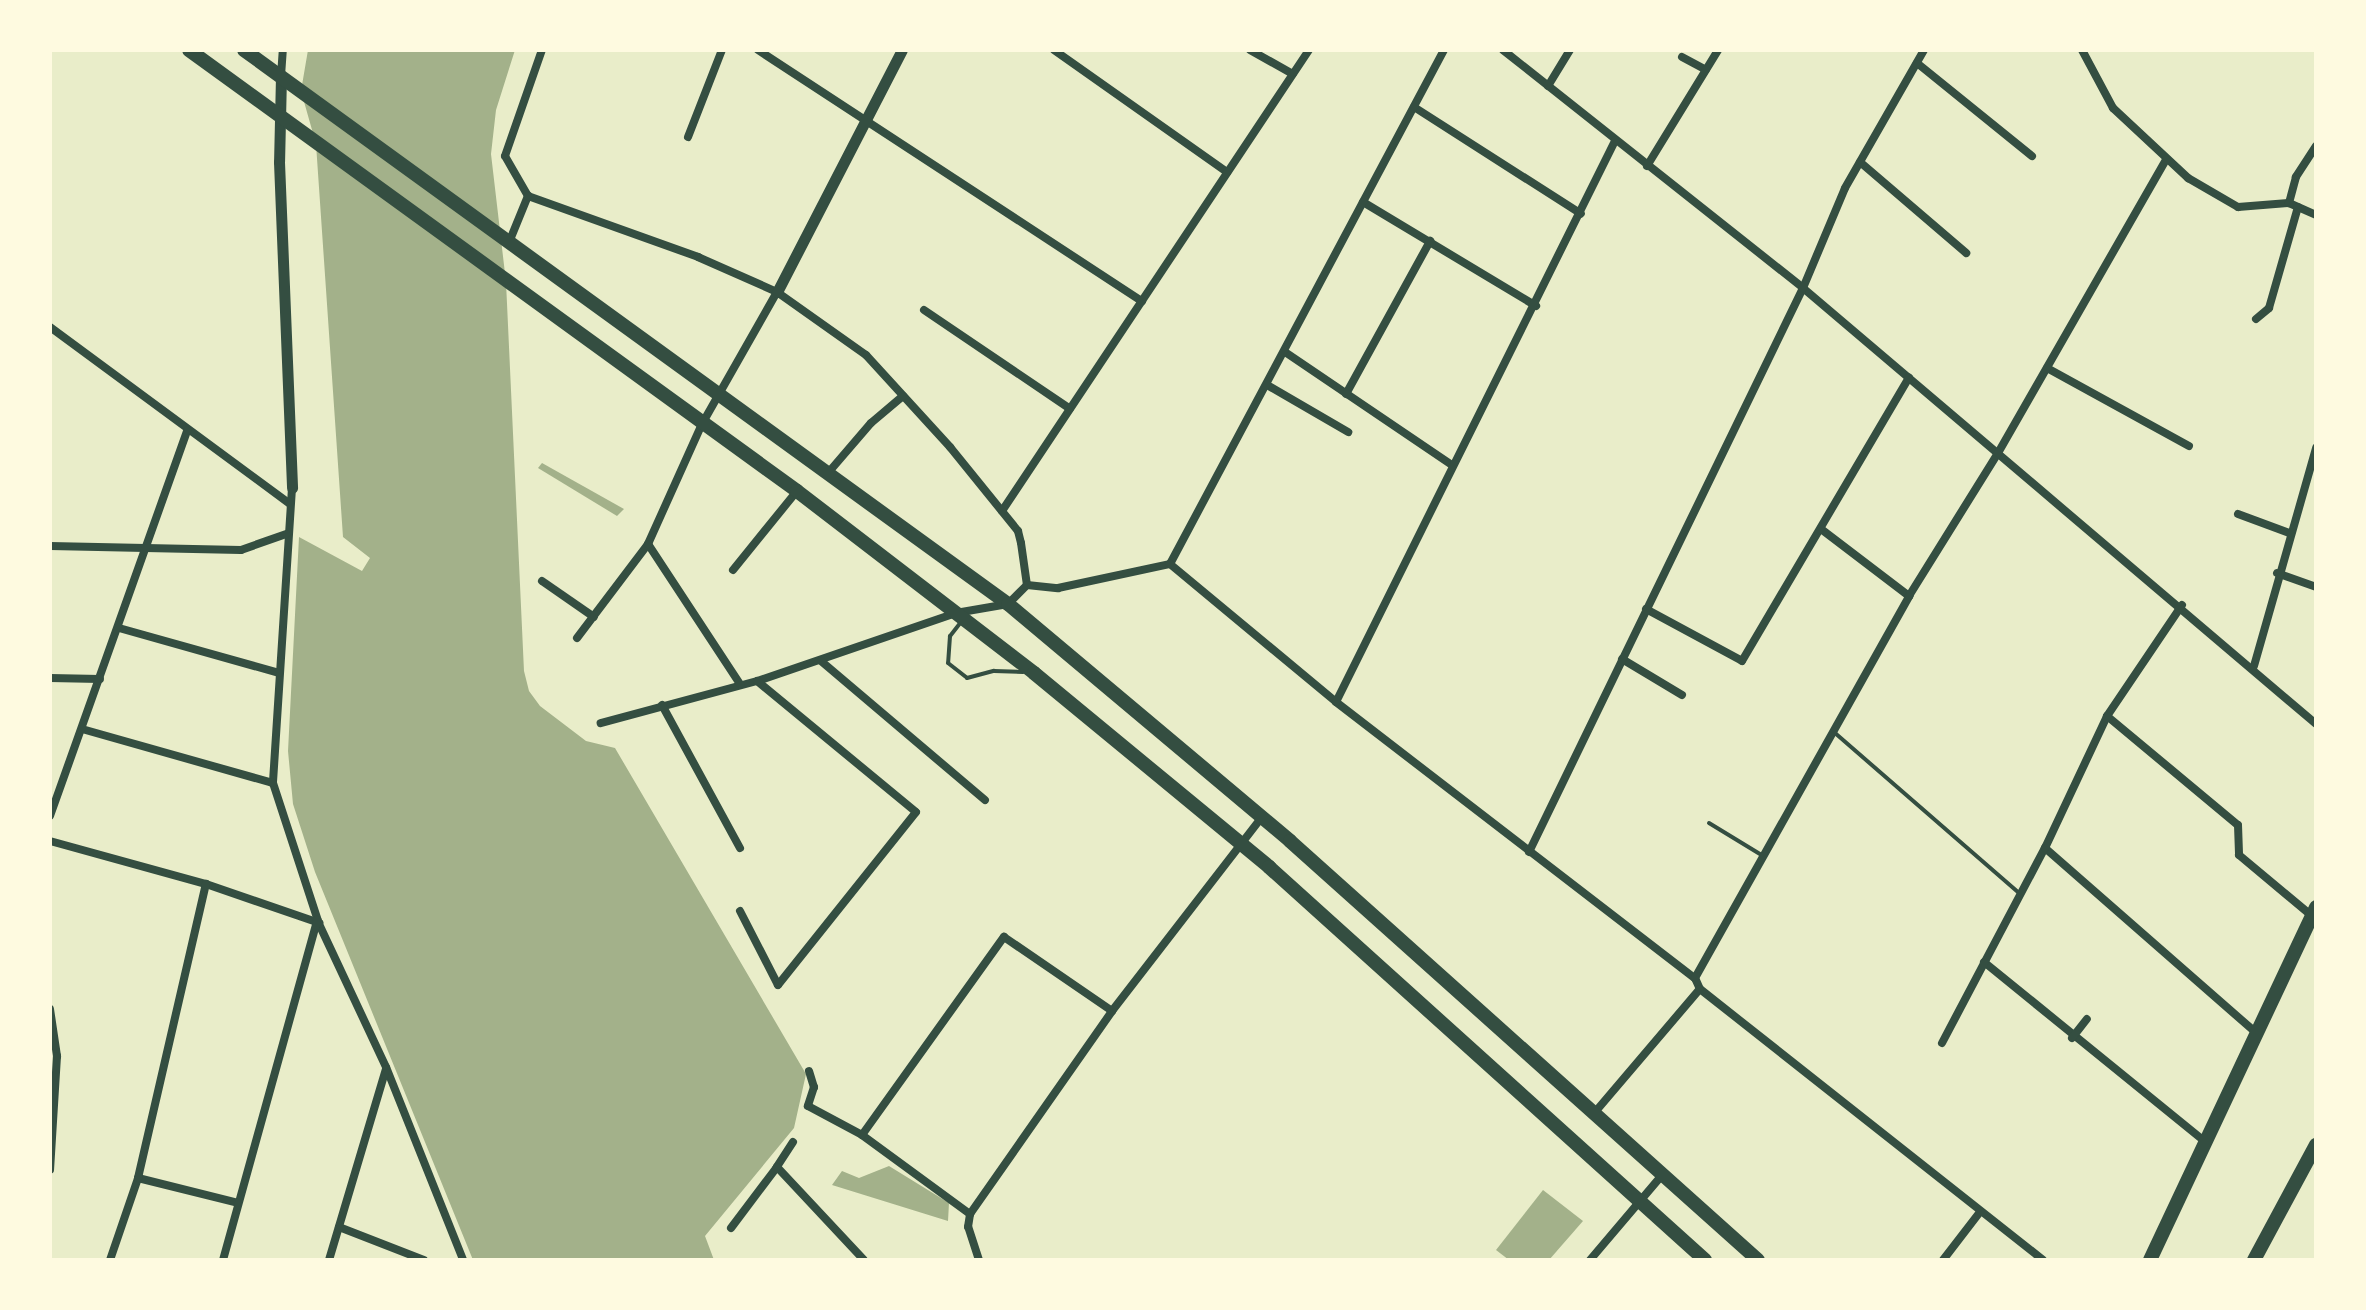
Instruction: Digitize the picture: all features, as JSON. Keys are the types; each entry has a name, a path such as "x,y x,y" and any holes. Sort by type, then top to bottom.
{"main road":[{"path":"189,50 797,491 1034,673 1239,842 1705,1260"},
{"path":"244,50 723,394 1008,604 1262,817 1596,1111 1758,1260"},
{"path":"2150,1260 2208,1143 2314,911"},
{"path":"2254,1260 2316,1145"}],"street":[{"path":"283,50 281,117 292,488 286,534 273,783 318,922 386,1067 463,1260"},
{"path":"542,50 505,156 528,196 698,257 777,292 866,355 1018,531 1027,585"},
{"path":"688,137 722,50"},
{"path":"758,50 1142,301"},
{"path":"577,638 648,544 702,424 723,394 902,50"},
{"path":"1054,50 1227,172"},
{"path":"1250,50 1293,74"},
{"path":"1002,511 1309,50"},
{"path":"1027,585 1058,588 1170,564 1444,50"},
{"path":"1503,50 1803,288 2254,666 2316,724"},
{"path":"1548,86 1570,50"},
{"path":"1647,166 1718,50"},
{"path":"1529,852 1803,288 1860,162 1924,50"},
{"path":"2082,50 2113,108 2166,160 2220,200 2238,207 2293,205 2316,215"},
{"path":"1682,57 1706,70"},
{"path":"1917,63 2032,156"},
{"path":"1414,107 1581,214"},
{"path":"1336,702 1452,465 1536,306 1615,141"},
{"path":"2256,319 2269,308 2293,205 2296,177 2316,146"},
{"path":"1695,978 1909,596 1998,453 2166,160"},
{"path":"1860,162 1966,253"},
{"path":"506,238 528,196"},
{"path":"1363,202 1536,306"},
{"path":"1346,394 1430,241"},
{"path":"924,310 1070,409"},
{"path":"51,329 289,503"},
{"path":"1285,352 1452,465"},
{"path":"2047,368 2189,446"},
{"path":"1646,609 1742,661 1909,377"},
{"path":"1267,385 1348,432"},
{"path":"828,473 871,423 903,396"},
{"path":"50,816 187,431"},
{"path":"2254,666 2277,573 2316,448"},
{"path":"733,570 797,491"},
{"path":"2238,514 2289,533"},
{"path":"1821,529 1909,596"},
{"path":"50,546 241,550 286,534"},
{"path":"648,544 740,684"},
{"path":"1170,564 1336,702 1695,978 1700,989 2043,1260"},
{"path":"2277,573 2316,587"},
{"path":"542,581 594,617"},
{"path":"601,723 757,681 960,616 1008,604 1027,585"},
{"path":"1942,1043 2045,848 2107,716 2182,605"},
{"path":"119,628 279,673"},
{"path":"1622,659 1682,695"},
{"path":"821,661 985,800"},
{"path":"50,678 100,679"},
{"path":"740,911 778,985 916,812 757,681"},
{"path":"662,705 740,848"},
{"path":"2107,716 2238,825 2239,855 2314,911"},
{"path":"82,729 273,783"},
{"path":"979,1260 968,1227 970,1214 1112,1011 1239,842 1262,817"},
{"path":"50,841 206,884 318,922"},
{"path":"2045,848 2256,1033"},
{"path":"110,1260 138,1178 206,884"},
{"path":"223,1260 318,922"},
{"path":"862,1135 1004,937 1112,1011"},
{"path":"1984,962 2072,1038 2208,1143"},
{"path":"1596,1111 1700,989"},
{"path":"50,1009 57,1056 50,1170"},
{"path":"2072,1038 2087,1019"},
{"path":"329,1260 386,1067"},
{"path":"809,1071 814,1087 808,1106 862,1135 970,1214"},
{"path":"731,1228 793,1142"},
{"path":"777,1167 864,1260"},
{"path":"1590,1260 1664,1173"},
{"path":"138,1178 238,1203"},
{"path":"1943,1260 1980,1212"},
{"path":"339,1227 424,1260"}],"lane":[{"path":"960,616 950,636 948,663 967,678 994,671 1034,673"},
{"path":"1833,731 2020,894"},
{"path":"1709,823 1763,856"}],"shaded area":[{"path":"308,50 515,50 496,110 491,154 506,282 524,671 529,691 540,706 586,741 615,748 806,1074 794,1128 705,1236 714,1260 473,1260 315,872 293,804 288,751 299,537 362,571 370,558 343,537 316,144 301,91"},
{"path":"542,463 624,509 617,516 538,468"},
{"path":"889,1166 949,1203 948,1221 832,1185 842,1171 859,1178"},
{"path":"1543,1190 1583,1221 1549,1260 1509,1260 1496,1250"}]}
